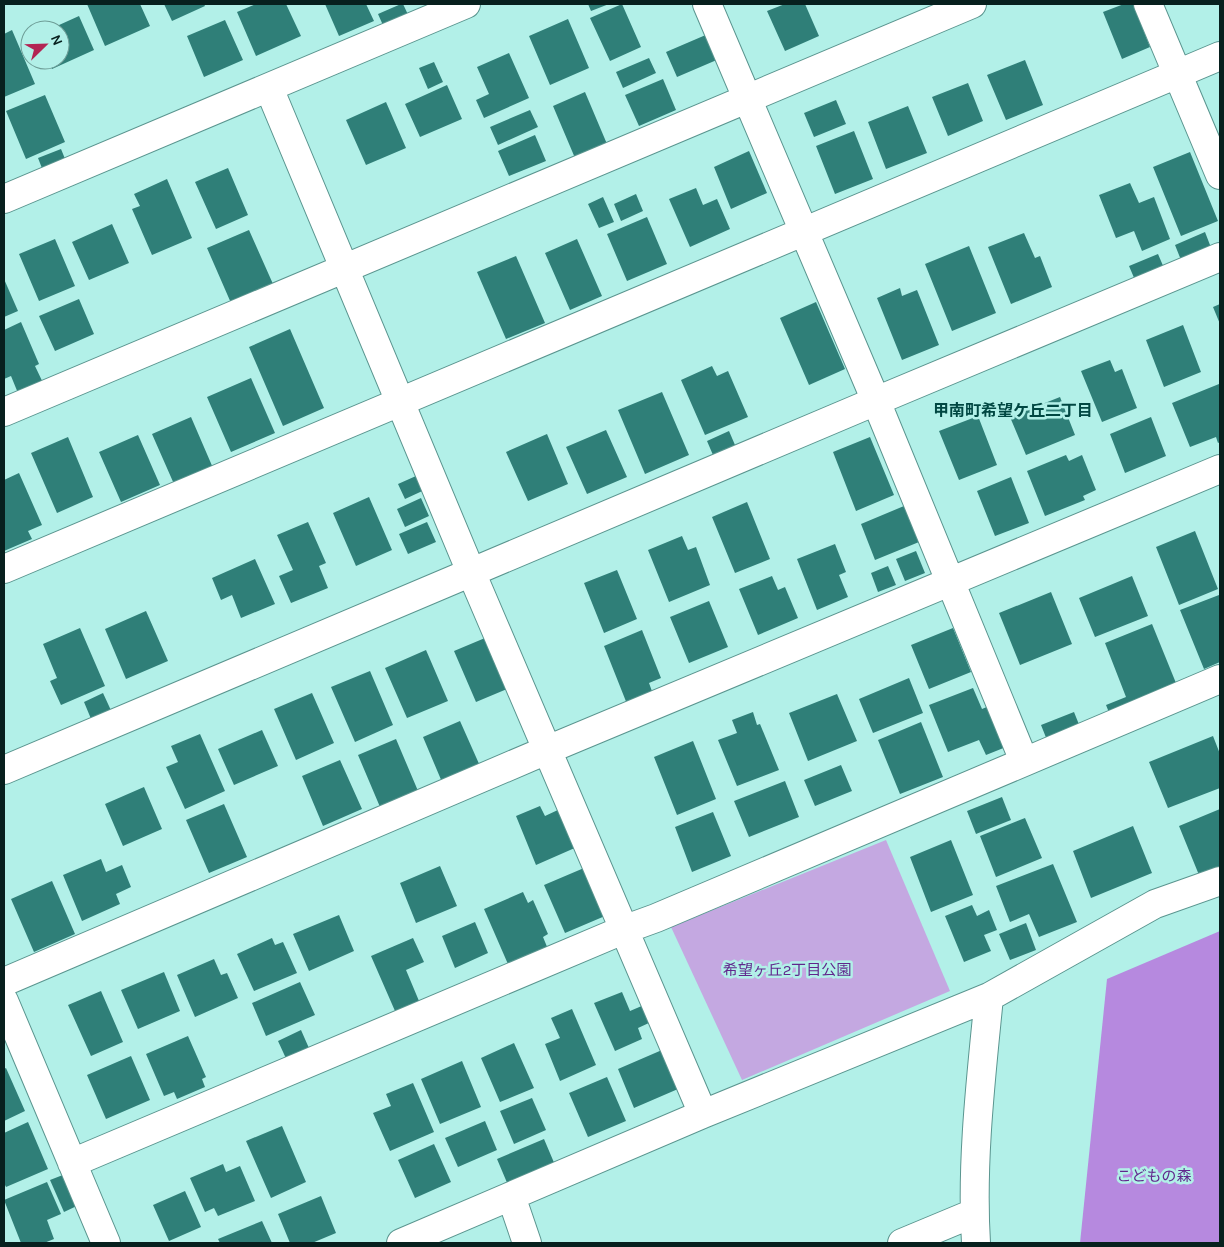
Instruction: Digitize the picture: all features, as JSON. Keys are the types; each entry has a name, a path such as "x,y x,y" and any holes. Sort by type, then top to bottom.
{"street":[{"path":"707,4 876,401 1024,761"},
{"path":"4,412 972,4"},
{"path":"1148,4 1220,175"},
{"path":"4,199 269,88 450,7"},
{"path":"4,569 1220,56"},
{"path":"269,88 471,572 703,1114"},
{"path":"4,770 1220,257"},
{"path":"4,982 547,750 1220,469"},
{"path":"72,1163 1220,679"},
{"path":"400,1243 703,1114 990,997 1155,904 1220,881"},
{"path":"976,1243 974,1213 980,1090 990,997"},
{"path":"4,1001 106,1243"},
{"path":"511,1196 527,1243"},
{"path":"902,1243 974,1213"}],"green space":[{"name":"希望ヶ丘2丁目公園","path":"886,840 950,991 742,1080 671,927"},
{"name":"こどもの森","path":"1220,931 1220,1243 1080,1243 1107,979"}],"building":[{"path":"87,4 140,4 150,26 105,46"},
{"path":"164,4 204,4 205,6 172,21"},
{"path":"256,4 286,4 301,36 256,56 237,12"},
{"path":"325,4 366,4 374,21 339,36"},
{"path":"403,4 411,21 386,32 378,14"},
{"path":"588,4 609,4 591,11"},
{"path":"622,4 641,47 610,61 590,18"},
{"path":"785,4 805,4 819,36 785,51 767,11"},
{"path":"1124,4 1133,4 1150,47 1122,59 1103,12"},
{"path":"79,16 94,50 70,61 70,20"},
{"path":"568,19 589,68 550,85 529,36"},
{"path":"225,20 243,60 204,77 187,36"},
{"path":"12,30 20,49 20,70 29,70 35,84 4,97 4,34"},
{"path":"708,34 719,59 677,77 666,52"},
{"path":"509,53 529,98 484,118 476,100 489,94 477,67"},
{"path":"649,58 656,73 623,88 616,72"},
{"path":"1025,60 1043,105 1006,120 987,75"},
{"path":"434,62 443,82 428,89 419,68"},
{"path":"663,79 676,110 639,126 625,95"},
{"path":"968,83 983,121 948,136 932,97"},
{"path":"447,85 462,119 420,137 405,104"},
{"path":"585,92 607,144 575,158 553,106"},
{"path":"45,95 65,142 26,159 6,111"},
{"path":"836,100 846,124 814,137 804,113"},
{"path":"386,102 406,148 366,165 346,120"},
{"path":"908,106 927,153 886,169 868,122"},
{"path":"530,110 538,127 498,145 490,127"},
{"path":"854,131 873,179 835,194 816,146"},
{"path":"535,135 546,161 509,176 498,151"},
{"path":"61,149 70,171 47,181 38,158"},
{"path":"749,151 767,193 731,209 714,167"},
{"path":"1190,152 1218,221 1181,236 1153,167"},
{"path":"228,168 248,215 216,229 195,182"},
{"path":"167,179 192,238 152,255 132,209 140,206 134,194"},
{"path":"1130,183 1139,203 1154,197 1170,239 1142,251 1134,231 1116,238 1099,195"},
{"path":"696,188 703,205 717,199 730,229 690,247 669,199"},
{"path":"636,194 643,211 621,221 614,204"},
{"path":"603,197 614,222 599,228 588,204"},
{"path":"647,217 667,264 627,281 607,234"},
{"path":"112,224 129,263 89,280 72,242"},
{"path":"249,230 273,284 231,303 207,248"},
{"path":"1205,232 1215,258 1185,270 1175,245"},
{"path":"1024,233 1035,258 1040,256 1052,287 1011,304 988,247"},
{"path":"55,239 75,286 39,301 19,254"},
{"path":"577,239 602,296 570,310 545,253"},
{"path":"969,246 996,313 952,331 925,264"},
{"path":"1158,254 1167,275 1138,287 1129,266"},
{"path":"516,256 545,323 506,339 477,272"},
{"path":"4,279 18,311 4,317"},
{"path":"900,288 902,296 917,290 939,345 902,360 877,298"},
{"path":"79,299 94,334 55,351 39,316"},
{"path":"816,302 845,369 809,385 780,318"},
{"path":"1220,304 1220,324 1213,307"},
{"path":"21,322 39,364 35,366 45,387 20,398 11,376 4,379 4,330"},
{"path":"1183,325 1201,372 1164,387 1146,340"},
{"path":"290,329 324,408 283,426 249,347"},
{"path":"1110,360 1115,372 1122,369 1137,408 1102,422 1081,371"},
{"path":"712,366 717,376 728,371 748,417 705,435 681,380"},
{"path":"251,378 275,433 231,452 207,397"},
{"path":"1219,384 1220,442 1218,443 1216,437 1190,447 1172,403"},
{"path":"662,392 689,455 645,474 618,410"},
{"path":"1060,397 1075,435 1026,455 1010,417"},
{"path":"978,416 997,465 959,480 939,431"},
{"path":"191,417 213,468 174,484 152,434"},
{"path":"1151,417 1166,456 1125,473 1110,434"},
{"path":"606,430 627,477 587,494 566,447"},
{"path":"729,431 738,452 716,462 707,441"},
{"path":"547,434 568,484 528,501 506,452"},
{"path":"138,435 160,485 121,502 99,452"},
{"path":"68,437 93,497 57,513 31,453"},
{"path":"870,437 894,495 856,511 833,452"},
{"path":"1066,455 1069,461 1082,455 1096,490 1083,496 1085,500 1045,516 1027,471"},
{"path":"425,472 431,487 405,499 398,484"},
{"path":"19,473 42,525 28,531 32,539 4,551 4,480"},
{"path":"1011,477 1029,523 995,536 977,491"},
{"path":"369,497 392,550 356,566 333,513"},
{"path":"421,498 429,516 405,527 397,509"},
{"path":"747,502 770,559 735,573 712,517"},
{"path":"904,506 919,542 875,560 861,524"},
{"path":"308,522 326,563 319,566 328,588 291,603 279,576 293,570 277,535"},
{"path":"427,522 436,542 408,554 399,534"},
{"path":"1195,531 1218,589 1179,605 1156,547"},
{"path":"682,536 688,550 696,547 710,585 669,602 648,550"},
{"path":"835,544 846,572 839,575 848,597 817,610 797,559"},
{"path":"916,551 925,573 905,581 896,559"},
{"path":"255,559 275,604 241,618 232,595 221,600 212,578"},
{"path":"888,566 896,585 878,592 871,573"},
{"path":"617,570 637,619 604,633 584,583"},
{"path":"772,576 778,590 785,587 798,618 758,635 739,589"},
{"path":"1132,576 1148,616 1095,637 1079,598"},
{"path":"1051,592 1072,644 1020,665 999,613"},
{"path":"1219,595 1220,662 1204,669 1180,610"},
{"path":"709,601 728,647 689,663 670,617"},
{"path":"146,611 168,661 126,679 105,629"},
{"path":"1152,624 1178,688 1110,715 1106,705 1126,697 1105,643"},
{"path":"80,628 105,686 61,705 50,681 57,678 43,644"},
{"path":"953,628 971,672 929,689 911,645"},
{"path":"642,630 661,678 649,683 653,694 627,704 604,646"},
{"path":"485,638 507,689 476,702 454,651"},
{"path":"426,650 448,701 407,718 385,668"},
{"path":"370,671 393,725 355,742 331,687"},
{"path":"909,678 923,713 873,733 859,699"},
{"path":"973,688 982,709 989,706 1006,747 986,755 979,740 948,752 929,705"},
{"path":"103,693 114,717 94,726 84,702"},
{"path":"312,693 334,743 296,760 274,709"},
{"path":"837,694 857,741 808,761 789,713"},
{"path":"753,712 757,725 760,724 779,770 737,786 718,740 737,733 732,720"},
{"path":"1074,712 1082,732 1049,745 1041,725"},
{"path":"460,721 480,766 442,782 423,737"},
{"path":"921,722 943,777 900,794 878,740"},
{"path":"262,730 278,766 234,785 218,749"},
{"path":"200,734 225,791 185,809 166,767 178,762 171,746"},
{"path":"1213,736 1220,754 1220,788 1168,808 1149,762"},
{"path":"396,739 421,798 383,814 358,755"},
{"path":"693,741 716,799 677,815 654,757"},
{"path":"340,760 362,809 323,826 302,776"},
{"path":"841,765 852,791 815,806 804,780"},
{"path":"785,781 799,817 749,837 734,801"},
{"path":"144,787 162,829 123,846 105,804"},
{"path":"1002,797 1011,820 976,834 967,811"},
{"path":"224,804 247,857 209,873 186,820"},
{"path":"540,806 545,816 560,809 577,847 536,865 516,816"},
{"path":"1220,809 1220,866 1199,875 1179,826"},
{"path":"713,812 731,856 692,872 675,827"},
{"path":"1025,818 1042,858 996,877 980,836"},
{"path":"1133,826 1152,873 1091,898 1073,851"},
{"path":"951,840 973,895 931,912 910,857"},
{"path":"101,859 106,872 122,865 131,887 116,894 120,904 82,921 63,875"},
{"path":"1053,864 1077,922 1039,937 1029,914 1010,922 996,886"},
{"path":"440,866 457,906 416,923 400,883"},
{"path":"584,868 605,916 565,933 544,885"},
{"path":"52,881 75,934 34,952 11,899"},
{"path":"523,892 528,903 533,900 548,934 543,937 550,954 511,971 484,909"},
{"path":"972,905 977,916 989,910 997,930 984,935 991,951 964,962 945,916"},
{"path":"339,915 354,951 309,971 293,934"},
{"path":"475,922 488,953 455,968 442,936"},
{"path":"1026,923 1036,950 1010,960 999,934"},
{"path":"272,938 275,945 283,942 297,973 254,991 237,954"},
{"path":"413,938 424,962 406,970 419,1001 395,1011 371,956"},
{"path":"214,959 221,975 227,973 238,998 195,1017 177,975"},
{"path":"164,972 180,1011 138,1029 121,990"},
{"path":"300,982 315,1015 266,1036 252,1003"},
{"path":"101,991 123,1042 91,1056 68,1005"},
{"path":"622,992 630,1011 644,1005 651,1022 638,1028 642,1039 615,1051 594,1003"},
{"path":"572,1009 596,1065 560,1081 545,1044 560,1038 551,1018"},
{"path":"301,1030 312,1055 289,1065 278,1041"},
{"path":"188,1036 206,1077 202,1079 205,1087 177,1099 174,1092 164,1096 146,1054"},
{"path":"514,1043 534,1088 500,1102 481,1058"},
{"path":"662,1050 678,1089 634,1108 618,1069"},
{"path":"131,1056 150,1100 106,1119 87,1075"},
{"path":"462,1061 481,1107 440,1124 421,1079"},
{"path":"6,1068 25,1111 4,1121 4,1069"},
{"path":"607,1077 626,1121 588,1137 569,1093"},
{"path":"413,1083 434,1132 390,1151 373,1113 391,1106 386,1094"},
{"path":"532,1098 546,1130 514,1144 500,1111"},
{"path":"485,1121 497,1150 458,1167 445,1138"},
{"path":"28,1122 48,1169 6,1187 4,1183 4,1133"},
{"path":"282,1126 306,1182 271,1198 246,1141"},
{"path":"544,1139 558,1172 511,1192 497,1159"},
{"path":"434,1144 451,1182 415,1198 398,1160"},
{"path":"223,1164 226,1172 240,1166 255,1201 218,1216 214,1208 205,1212 190,1178"},
{"path":"68,1173 81,1204 64,1212 50,1180"},
{"path":"47,1182 61,1214 47,1220 54,1239 44,1243 21,1243 4,1200"},
{"path":"185,1191 201,1227 169,1241 153,1205"},
{"path":"321,1196 336,1233 312,1243 290,1243 278,1214"},
{"path":"262,1221 272,1243 220,1243 218,1239"}],"district":[{"name":"甲南町希望ケ丘二丁目","path":"1013,410"}]}
